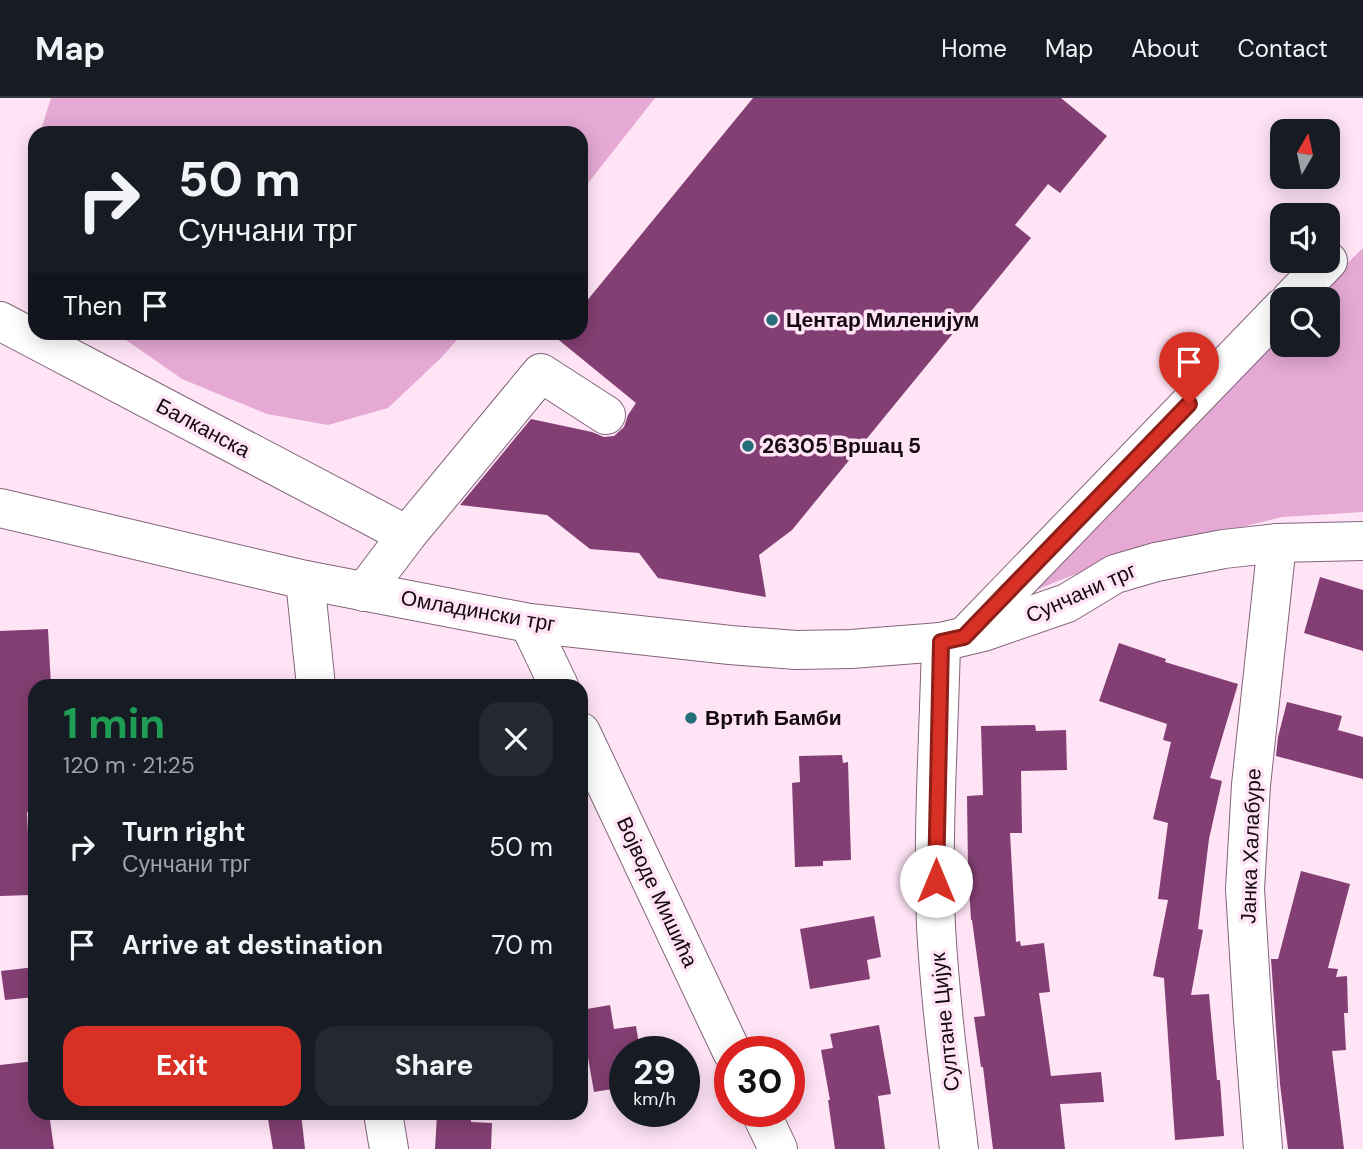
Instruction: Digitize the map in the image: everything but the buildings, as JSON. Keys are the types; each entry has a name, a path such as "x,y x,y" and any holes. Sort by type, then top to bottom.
{"street":[{"path":"1302,287 1316,273"},
{"name":"Сунчани трг","path":"953,640 1270,320"},
{"name":"Балканска","path":"0,321 28,336"},
{"name":"Балканска","path":"36,340 407,535"},
{"path":"364,592 407,535 541,373 606,415"},
{"name":"Омладински трг","path":"0,508 305,580 529,622 796,650 851,649 953,640"},
{"name":"Сунчани трг","path":"953,640 1067,603 1115,574 1156,562 1224,549 1363,541"},
{"name":"Јанка Халабуре","path":"1264,1149 1245,889 1251,785 1277,544"},
{"path":"305,580 315,679"},
{"path":"529,622 556,679"},
{"name":"Султане Цијук","path":"953,640 936,859 936,925 941,996 959,1149"},
{"name":"Војводе Мишића","path":"588,747 724,1036"},
{"path":"384,1120 389,1149"},
{"path":"768,1127 778,1149"}],"shaded area":[{"path":"51,98 655,98 588,183 588,126 42,126"},
{"path":"1363,248 1363,512 1282,517 1113,561 1032,592 1270,341 1270,357 1340,357 1340,287 1323,287"},
{"path":"126,340 457,340 388,408 328,425 267,414 182,379"}],"place":[{"name":"Центар Миленијум","path":"772,320"},
{"name":"26305 Вршац 5","path":"748,446"},
{"name":"Вртић Бамби","path":"691,718"}],"route":[{"path":"936,881 941,642 964,637 1189,404"}]}
